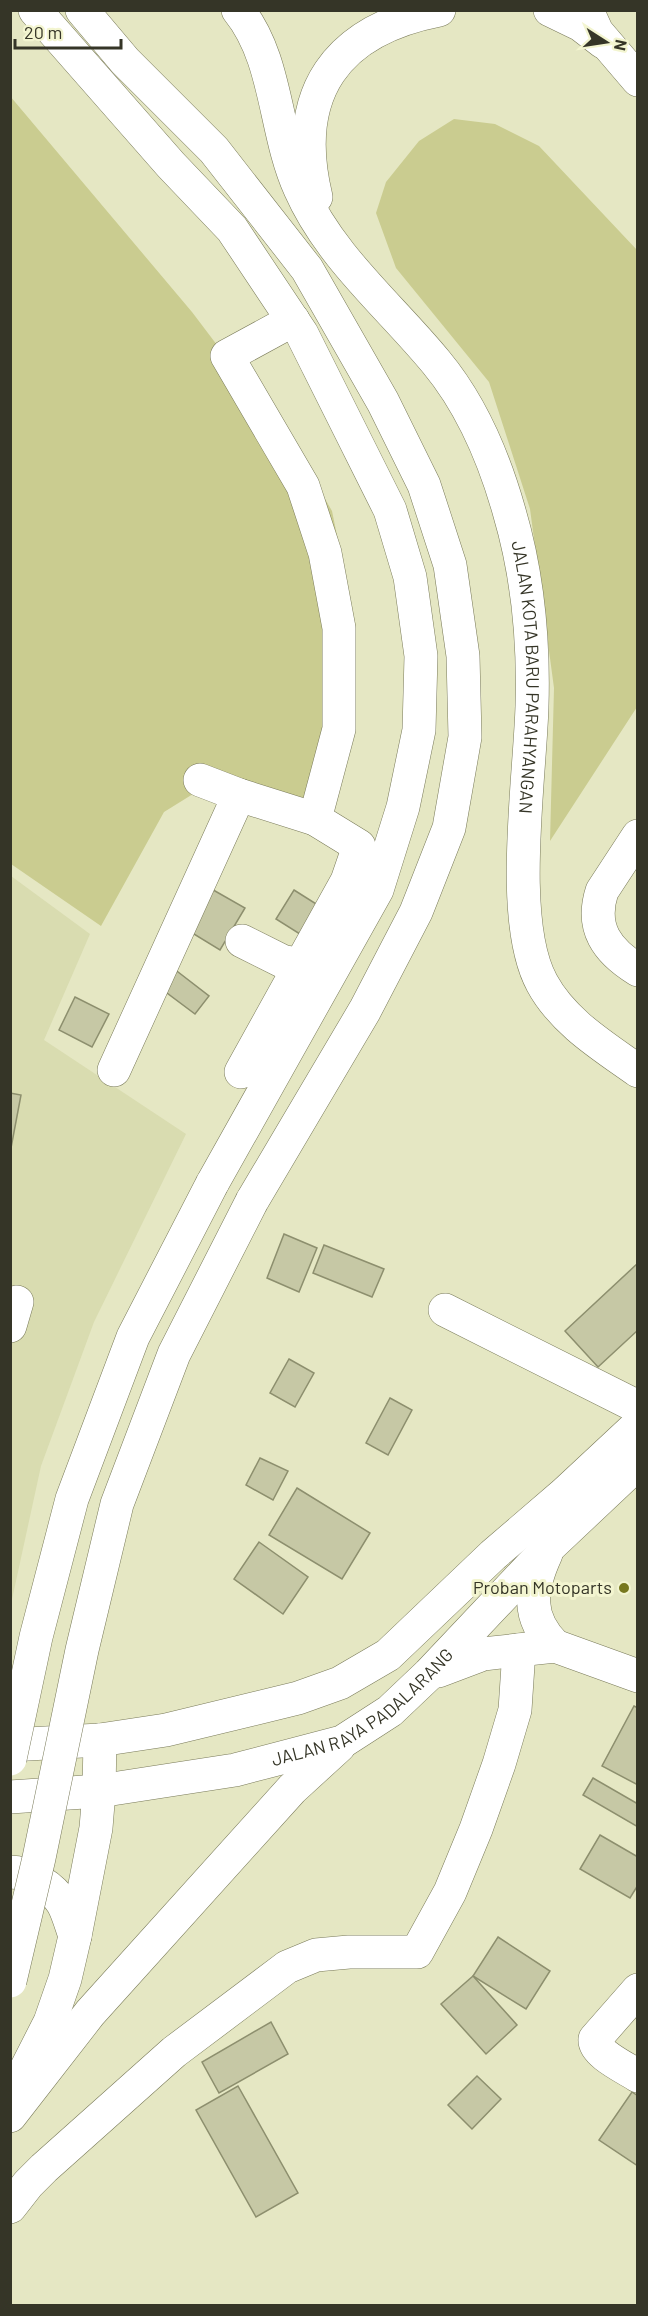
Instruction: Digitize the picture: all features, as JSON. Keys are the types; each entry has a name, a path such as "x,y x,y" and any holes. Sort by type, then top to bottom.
{"main road":[{"path":"10,1759 36,1637 72,1499 132,1336 212,1184 377,890 403,807 419,730 421,656 410,577 390,510 302,334 232,229 171,165 35,10"},
{"path":"10,1981 39,1858 81,1650 117,1504 174,1354 252,1201 365,1010 416,912 449,828 465,737 463,656 450,565 424,485 383,402 306,268 214,150 125,61 82,10"},
{"path":"238,10 261,49 288,160 300,191 322,230 366,284"},
{"path":"366,284 329,228 316,196 310,161 311,124 315,106 326,76 334,64 353,45 386,26 439,10"},
{"path":"550,10 581,25 613,52"},
{"path":"587,10 594,27 638,80"},
{"name":"JALAN KOTA BARU PARAHYANGAN","path":"366,284 436,362 465,403 500,481 521,556 530,610 531,640 532,705 524,874 526,931 534,965 549,995 571,1020 600,1045 638,1071"},
{"path":"293,321 227,356 303,486 327,563 339,628 339,729 315,819"},
{"path":"200,780 238,795 315,819 359,846 347,881 240,1072"},
{"path":"114,1070 238,795"},
{"path":"638,836 602,891 598,920 602,936 611,950 638,970"},
{"path":"242,941 282,961 300,964"},
{"path":"445,1310 638,1407"},
{"name":"JALAN RAYA PADALARANG","path":"10,1745 100,1740 166,1730 298,1698 340,1683 388,1655 493,1555 564,1494 638,1425"},
{"name":"JALAN RAYA PADALARANG","path":"10,1797 99,1791 235,1770 342,1742 390,1711 429,1674 550,1546 638,1463"},
{"path":"550,1546 539,1570 533,1608 539,1627 555,1646"},
{"path":"429,1674 483,1654 555,1646 638,1676"},
{"path":"12,2205 44,2168 174,2052 287,1967 315,1955 349,1952 417,1952 450,1892 499,1764 514,1710 519,1650"},
{"path":"10,2099 50,2022 65,1979 96,1828 100,1740"},
{"path":"10,2116 90,2013 292,1789 342,1742"},
{"path":"10,1872 24,1872 54,1893 63,1904 75,1936"},
{"path":"638,1990 595,2039 594,2044 598,2051 638,2076"}],"shaded area":[{"path":"10,96 192,312 298,452 332,511 356,628 338,797 323,822 193,794 164,812 101,926 11,864"},
{"path":"454,119 495,124 539,146 637,250 637,707 550,841 554,688 530,509 489,382 396,268 376,213 386,182 419,141"},
{"path":"11,876 90,934 44,1040 186,1134 94,1322 41,1466 11,1604"}],"building":[{"path":"208,887 245,908 220,950 184,928"},
{"path":"294,890 321,907 303,936 276,919"},
{"path":"169,965 209,996 195,1014 155,984"},
{"path":"75,997 109,1014 92,1047 59,1030"},
{"path":"10,1093 21,1095 11,1148 10,1147"},
{"path":"284,1234 317,1248 299,1292 267,1278"},
{"path":"324,1245 384,1269 372,1297 313,1273"},
{"path":"638,1263 638,1330 598,1367 565,1331"},
{"path":"289,1359 314,1373 295,1407 270,1393"},
{"path":"390,1398 412,1410 388,1455 366,1443"},
{"path":"260,1458 288,1471 273,1500 246,1485"},
{"path":"297,1488 370,1533 342,1579 269,1535"},
{"path":"259,1542 308,1577 283,1614 234,1579"},
{"path":"634,1706 638,1708 638,1785 602,1766"},
{"path":"593,1778 638,1804 638,1827 583,1795"},
{"path":"600,1835 638,1857 638,1885 630,1898 580,1869"},
{"path":"498,1937 550,1971 526,2009 473,1976"},
{"path":"473,1976 517,2025 486,2054 441,2004"},
{"path":"271,2022 288,2054 219,2093 202,2062"},
{"path":"477,2076 501,2099 472,2129 448,2105"},
{"path":"238,2086 298,2193 256,2217 196,2110"},
{"path":"632,2092 638,2096 638,2166 599,2140"}],"place":[{"name":"Proban Motoparts","path":"624,1588"}]}
